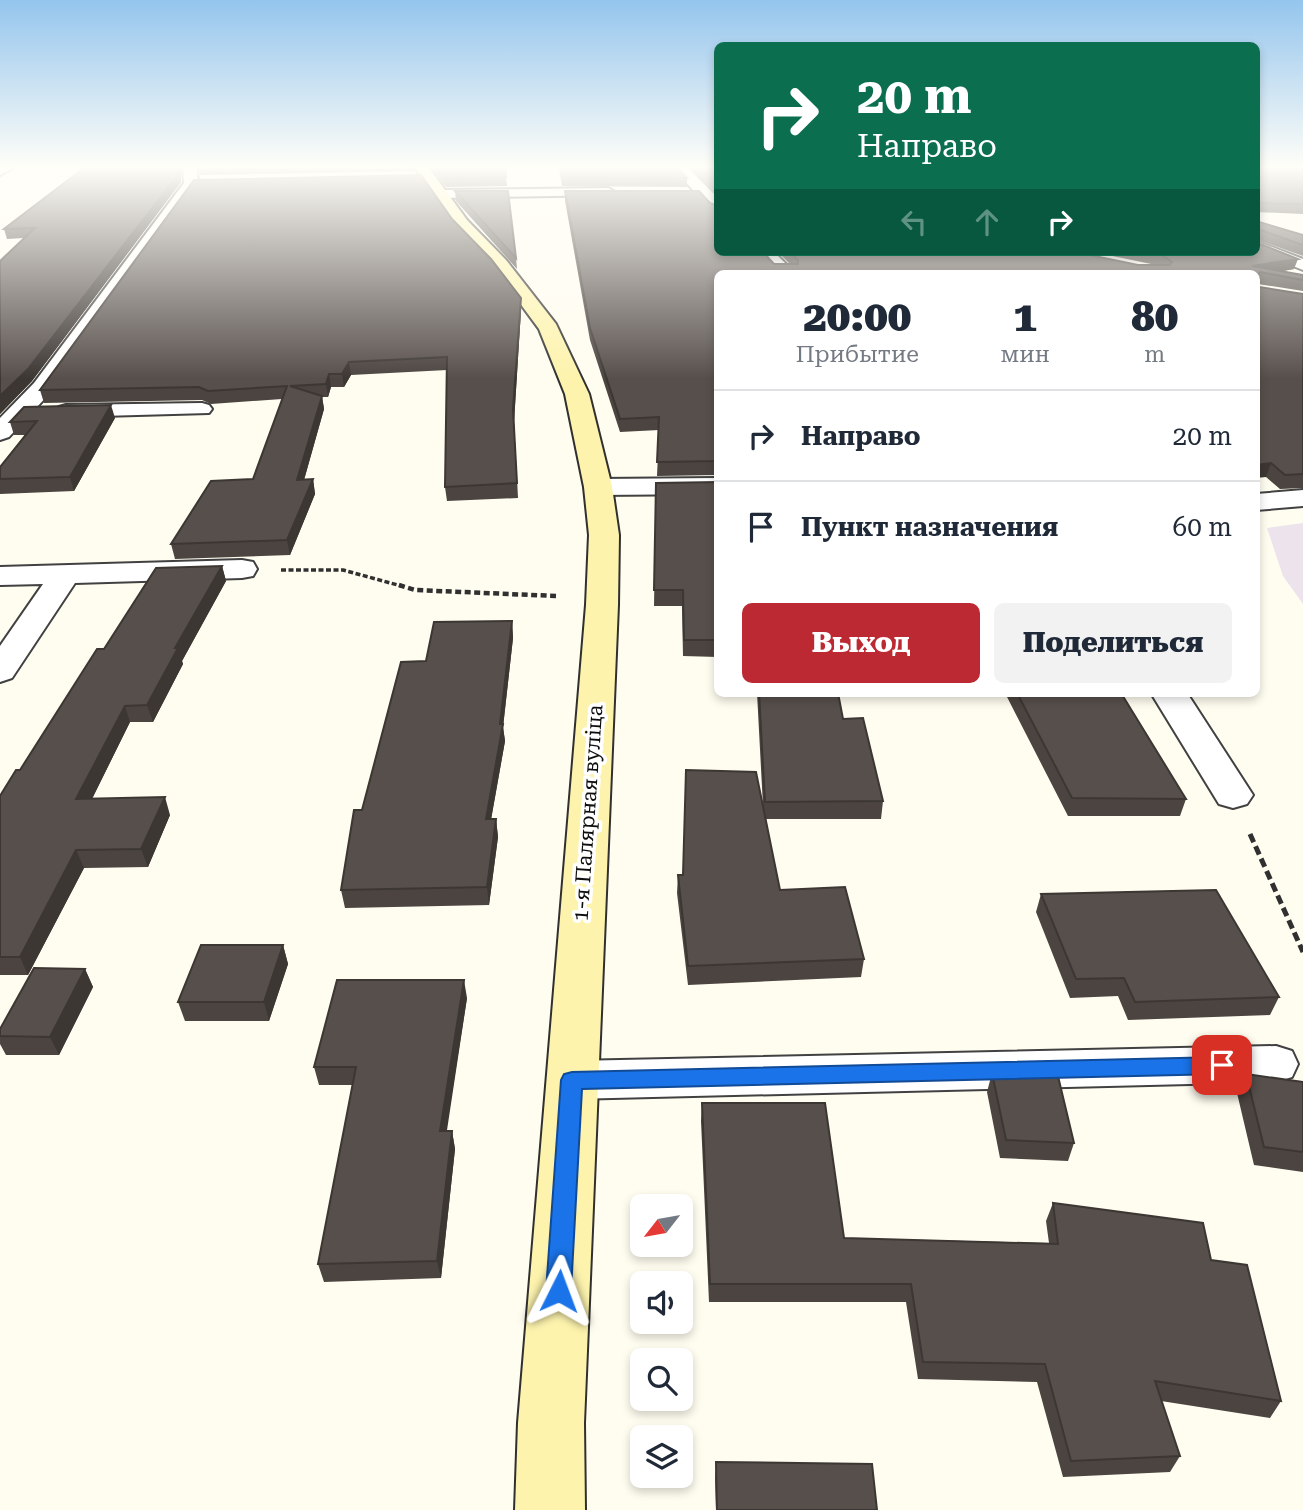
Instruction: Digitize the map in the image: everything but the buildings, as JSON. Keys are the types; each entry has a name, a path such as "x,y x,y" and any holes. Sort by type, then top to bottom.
{"street":[{"path":"0,432 43,388 151,238"},
{"name":"1-я Палярная вуліца","path":"475,238 500,264 549,328 577,394 598,487 604,535 551,1423 550,1510"},
{"path":"768,256 783,270"},
{"path":"598,487 714,486"},
{"path":"0,576 242,569"},
{"path":"0,671 66,574"},
{"path":"1172,697 1233,794"}],"lane":[{"path":"1260,247 1303,265"},
{"path":"22,412 202,409"},
{"path":"572,1080 1276,1064"}],"path":[{"path":"242,569 344,570 415,590 554,596 601,605"},
{"path":"1233,794 1303,952"}],"shaded area":[{"path":"1303,523 1303,604 1283,576 1267,528"}],"route":[{"path":"559,1291 572,1080 1222,1065"}]}
